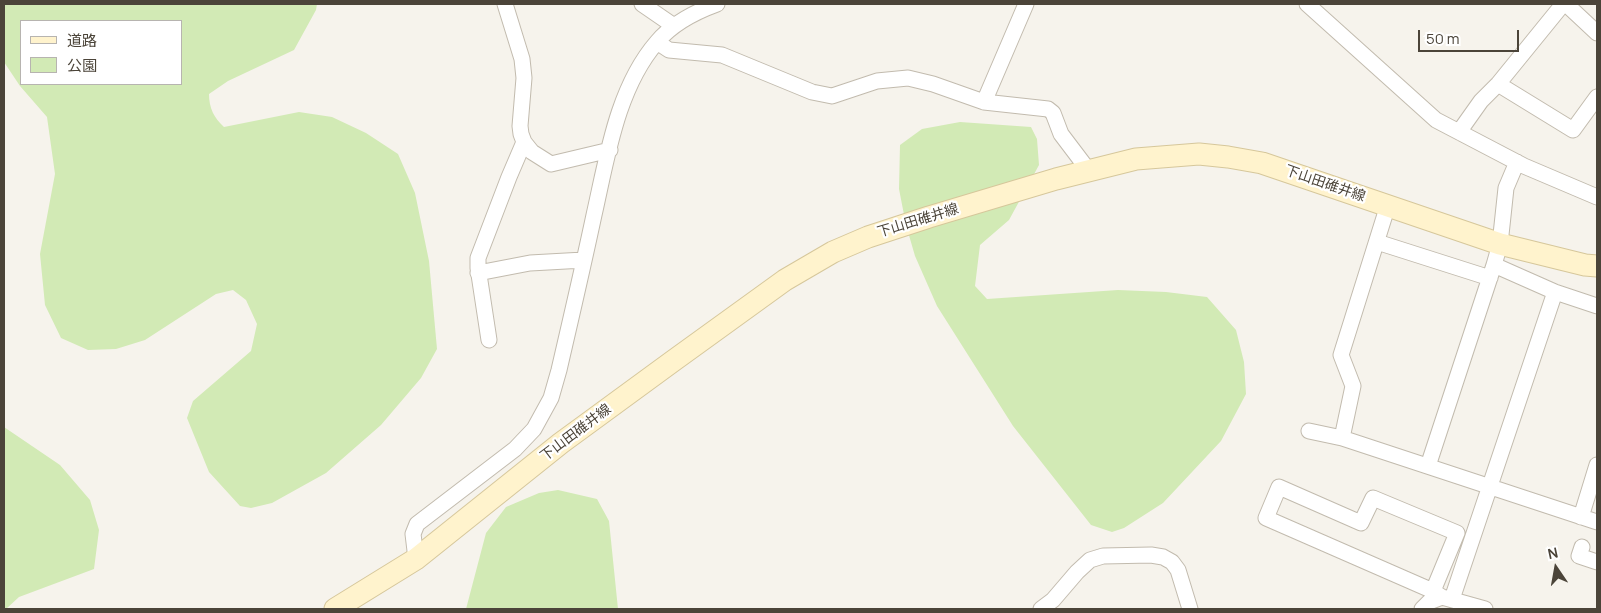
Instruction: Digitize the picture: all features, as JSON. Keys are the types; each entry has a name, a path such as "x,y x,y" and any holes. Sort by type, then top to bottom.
{"main road":[{"name":"下山田碓井線","path":"335,609 416,559 561,443 665,366 786,280 833,252 868,237 929,217 1136,158 1199,154 1262,163 1500,244 1585,265 1597,266"}],"street":[{"path":"505,4 522,59 524,78 520,126 524,142 532,152 551,164 610,150"},
{"path":"642,4 674,26"},
{"path":"416,559 413,534 417,524 515,449 534,429 551,398 610,150 628,88 641,64 657,42 674,26 716,4"},
{"path":"984,102 1026,4"},
{"path":"1307,4 1436,120 1517,162 1597,197"},
{"path":"1459,132 1481,101 1498,84 1563,6 1597,33"},
{"path":"657,42 669,50 722,55 812,92 832,96 877,81 908,78 933,84 984,102 1048,109 1053,113 1061,134 1089,171"},
{"path":"1498,84 1573,130 1597,97"},
{"path":"489,340 478,273 478,258 524,142"},
{"path":"1428,466 1492,272 1500,244 1506,188 1517,162"},
{"path":"1342,438 1353,386 1341,355 1388,205"},
{"path":"1377,242 1492,272 1597,306"},
{"path":"478,273 530,263 584,260"},
{"path":"1422,609 1429,602 1442,596 1490,485 1555,292"},
{"path":"1309,431 1342,438 1490,485 1597,522"},
{"path":"1581,517 1597,464"},
{"path":"1442,596 1457,533 1373,498 1361,523 1279,487 1266,518 1442,596 1485,609"},
{"path":"1582,547 1579,556 1597,562"},
{"path":"1041,609 1053,600 1090,560 1103,556 1151,555 1164,557 1172,562 1178,570 1190,609"}],"green space":[{"path":"4,4 317,4 316,10 294,50 228,81 209,94 211,108 217,120 224,127 299,112 332,117 366,133 398,154 415,193 429,261 437,349 421,378 381,425 326,473 272,503 251,508 240,506 209,472 187,418 193,401 251,351 257,324 246,300 233,290 216,294 145,340 116,349 88,350 61,338 45,305 40,254 55,174 47,117 20,86 4,62"},
{"path":"960,122 1031,127 1037,139 1039,165 1009,220 980,245 975,286 987,299 1118,290 1166,292 1207,297 1236,330 1244,362 1246,394 1221,441 1163,503 1124,528 1112,532 1091,525 1013,426 937,306 915,256 906,225 899,189 900,145 922,129"},
{"path":"4,427 60,465 90,500 99,530 94,569 19,597 6,609 4,609"},
{"path":"558,490 597,499 609,521 618,609 466,609 486,533 506,507 539,493"}]}
